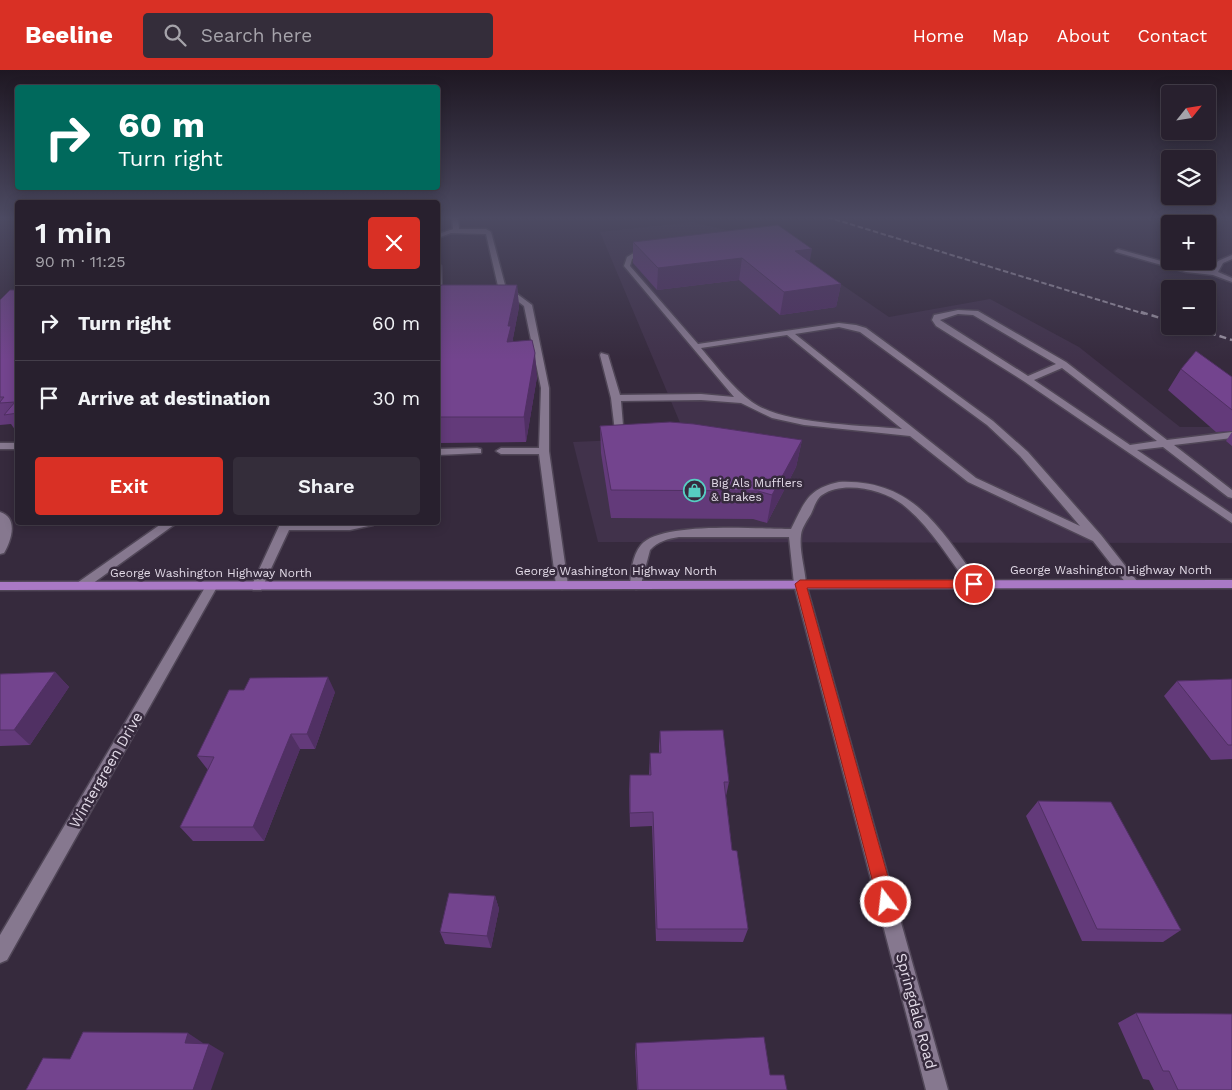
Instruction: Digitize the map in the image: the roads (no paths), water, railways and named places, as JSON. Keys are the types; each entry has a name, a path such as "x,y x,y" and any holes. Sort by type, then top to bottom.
{"main road":[{"name":"George Washington Highway North","path":"0,586 1232,584"}],"street":[{"path":"497,265 502,286 528,305 545,388 544,451 562,585"},
{"path":"627,265 734,392 750,406 775,416 804,422 913,433"},
{"path":"1167,265 1186,270 1214,273 1232,280"},
{"path":"1214,273 1219,265"},
{"path":"1232,495 1063,364 975,313 958,312 936,317 939,324 1028,380 1232,519"},
{"path":"696,347 839,325 847,325 863,330 990,423 1024,454 1097,538 1133,584"},
{"path":"789,333 972,480 1097,538"},
{"path":"604,355 616,398 619,438"},
{"path":"1028,380 1063,364"},
{"path":"616,398 744,400"},
{"path":"1127,448 1232,435"},
{"path":"0,446 15,446"},
{"path":"440,452 477,451"},
{"path":"501,451 544,451"},
{"path":"636,585 640,557 646,544 660,536 679,533 795,533 813,499 819,492 842,486 879,488 894,494 906,502 938,533 974,584"},
{"path":"0,516 7,527 5,543 0,550"},
{"path":"81,586 169,525"},
{"path":"257,587 286,525"},
{"path":"318,525 355,525"},
{"name":"Springdale Road","path":"795,533 800,584 937,1090"},
{"name":"Wintergreen Drive","path":"0,953 211,587"}],"railway":[{"path":"983,265 1145,314"},
{"path":"1141,312 1161,318"},
{"path":"1216,335 1232,340"}],"place":[{"name":"Big Als Mufflers & Brakes","path":"695,490"}]}
